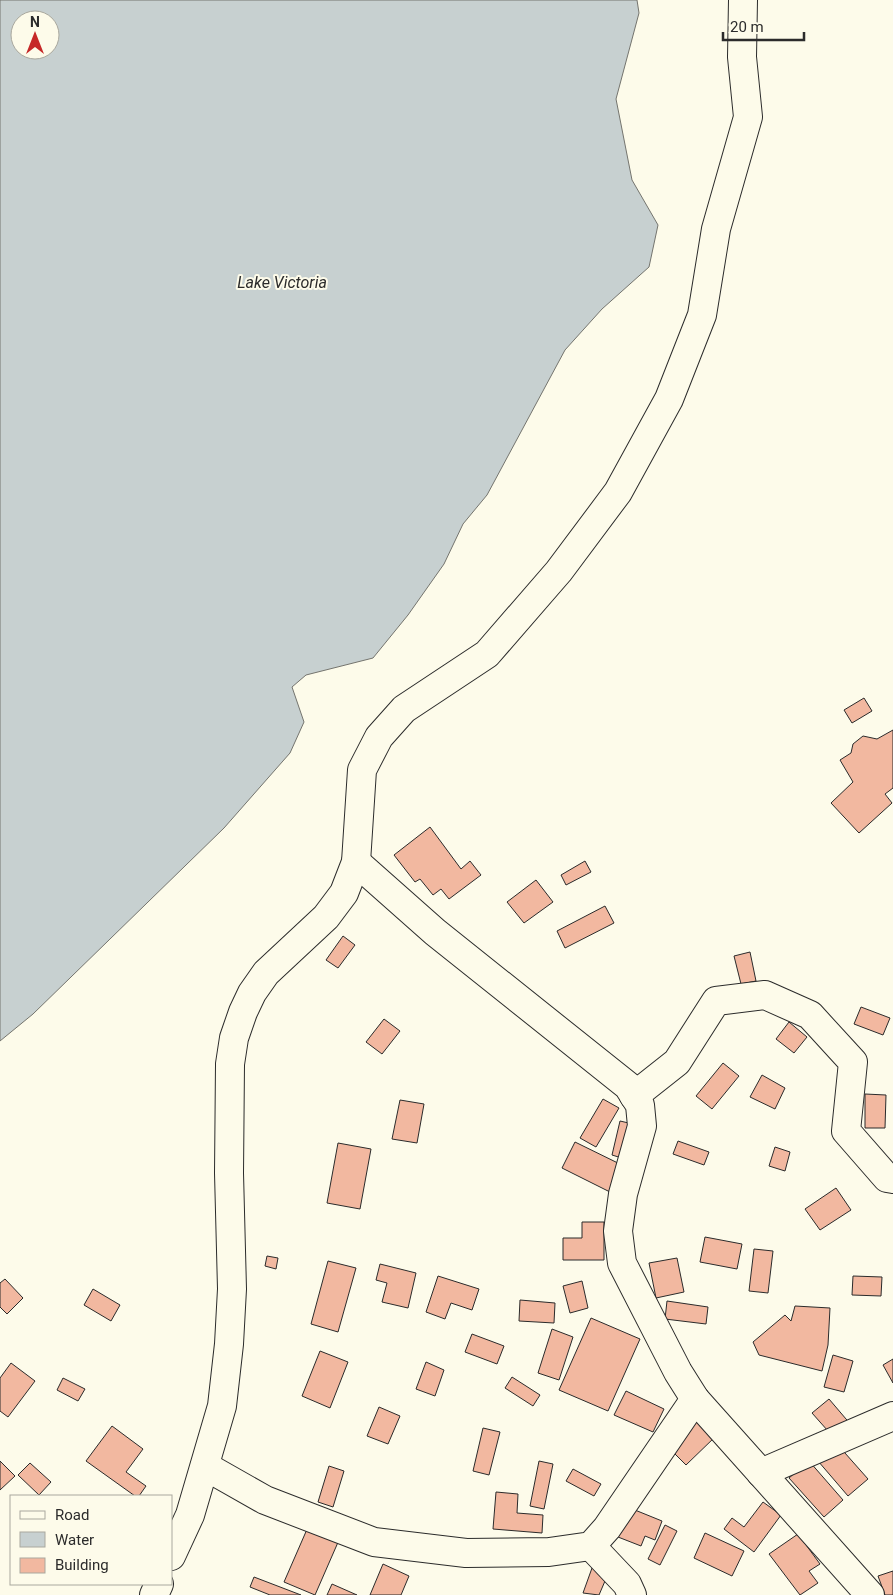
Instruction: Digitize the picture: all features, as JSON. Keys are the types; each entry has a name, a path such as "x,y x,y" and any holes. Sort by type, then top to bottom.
{"street":[{"path":"172,1554 190,1515 222,1406 230,1344 232,1289 229,1173 230,1064 234,1038 252,993 266,973 326,917 344,893 356,862 362,770 379,737 404,709 487,654 553,578 618,492 669,399 702,315 716,229 748,117 742,57 743,0"},
{"path":"356,862 434,932 628,1086 640,1105 642,1126 620,1212 618,1231 622,1263 678,1372 695,1398 870,1595"},
{"path":"634,1096 677,1062 716,1002 765,995 810,1015 853,1062 846,1131 887,1178 893,1179"},
{"path":"205,1466 265,1500 374,1542 466,1553 549,1552 591,1546 607,1528 695,1398"},
{"path":"761,1473 893,1416"},
{"path":"591,1546 627,1584 632,1595"}],"water":[{"name":"Lake Victoria","path":"0,0 637,0 639,13 616,99 632,180 658,225 649,267 602,309 565,350 487,495 463,524 444,564 408,615 373,658 306,675 292,687 304,722 290,753 224,828 33,1014 0,1041"}],"building":[{"path":"864,698 872,711 852,723 844,710"},
{"path":"893,730 893,788 885,794 892,803 859,833 831,803 853,782 840,760 851,753 853,744 863,736 877,739"},
{"path":"430,827 461,869 470,861 481,875 449,899 441,889 433,895 420,879 415,882 394,855"},
{"path":"585,861 591,872 566,885 561,875"},
{"path":"536,880 553,902 524,923 507,902"},
{"path":"605,906 614,923 565,948 557,931"},
{"path":"343,936 355,945 338,968 326,960"},
{"path":"750,952 756,981 741,984 734,956"},
{"path":"861,1007 890,1018 883,1035 854,1024"},
{"path":"384,1019 400,1031 382,1054 366,1042"},
{"path":"789,1022 807,1037 794,1053 776,1039"},
{"path":"723,1063 739,1076 712,1109 696,1096"},
{"path":"762,1075 785,1088 775,1109 750,1097"},
{"path":"865,1094 886,1095 885,1128 865,1128"},
{"path":"603,1099 619,1108 596,1147 580,1138"},
{"path":"400,1100 424,1104 417,1143 392,1139"},
{"path":"620,1121 633,1124 625,1159 612,1155"},
{"path":"678,1141 709,1152 704,1165 673,1154"},
{"path":"575,1142 626,1167 612,1193 562,1168"},
{"path":"338,1143 371,1149 360,1209 327,1203"},
{"path":"775,1147 790,1152 785,1171 769,1166"},
{"path":"836,1188 851,1210 820,1230 805,1209"},
{"path":"582,1222 604,1222 604,1260 563,1260 563,1238 582,1238"},
{"path":"705,1237 742,1244 737,1269 700,1262"},
{"path":"754,1249 773,1251 768,1293 749,1291"},
{"path":"267,1256 278,1258 276,1269 265,1266"},
{"path":"677,1258 684,1292 656,1298 649,1263"},
{"path":"328,1261 356,1268 338,1332 311,1324"},
{"path":"380,1264 416,1273 408,1308 382,1302 387,1283 376,1280"},
{"path":"438,1276 479,1289 472,1310 451,1303 445,1319 426,1312"},
{"path":"853,1276 882,1277 881,1296 852,1295"},
{"path":"5,1279 23,1298 7,1314 0,1307 0,1283"},
{"path":"582,1281 588,1308 570,1313 563,1286"},
{"path":"93,1289 120,1305 111,1321 84,1305"},
{"path":"520,1300 555,1303 554,1323 519,1321"},
{"path":"667,1301 708,1307 706,1324 665,1319"},
{"path":"795,1306 830,1308 828,1345 822,1371 759,1355 753,1342 785,1315 791,1321"},
{"path":"591,1318 640,1339 608,1411 559,1390"},
{"path":"552,1329 573,1337 559,1380 538,1373"},
{"path":"472,1334 504,1346 497,1364 465,1352"},
{"path":"320,1351 348,1362 330,1408 302,1396"},
{"path":"833,1355 853,1361 844,1392 824,1387"},
{"path":"893,1359 893,1383 883,1365"},
{"path":"426,1362 444,1370 435,1396 416,1389"},
{"path":"11,1363 35,1381 8,1417 0,1411 0,1378"},
{"path":"512,1377 540,1395 533,1406 505,1388"},
{"path":"63,1378 85,1389 78,1401 57,1390"},
{"path":"626,1391 664,1409 653,1432 614,1415"},
{"path":"829,1399 852,1426 836,1440 812,1413"},
{"path":"379,1407 400,1416 388,1444 367,1436"},
{"path":"697,1417 716,1436 686,1465 667,1446"},
{"path":"112,1426 143,1449 126,1472 146,1486 140,1495 134,1495 86,1461"},
{"path":"483,1428 500,1432 489,1475 473,1471"},
{"path":"837,1444 868,1479 848,1496 818,1461"},
{"path":"0,1461 15,1476 0,1490"},
{"path":"539,1461 553,1464 544,1509 530,1506"},
{"path":"809,1461 843,1500 824,1517 789,1478"},
{"path":"30,1463 51,1482 39,1495 18,1475"},
{"path":"329,1466 344,1471 333,1507 318,1502"},
{"path":"573,1469 601,1484 594,1496 566,1481"},
{"path":"496,1492 518,1494 517,1513 543,1515 542,1533 493,1529"},
{"path":"763,1502 781,1515 754,1552 724,1529 732,1518 744,1527"},
{"path":"630,1508 662,1521 655,1540 645,1536 641,1546 618,1537"},
{"path":"665,1525 677,1531 660,1565 648,1559"},
{"path":"308,1527 339,1540 315,1595 284,1582"},
{"path":"705,1533 744,1551 732,1576 694,1558"},
{"path":"798,1534 820,1564 809,1571 818,1583 800,1595 769,1554"},
{"path":"383,1564 409,1576 401,1595 370,1595"},
{"path":"592,1568 608,1574 599,1595 583,1593"},
{"path":"893,1571 893,1595 885,1595 878,1576"},
{"path":"254,1577 301,1595 270,1595 250,1587"},
{"path":"332,1584 357,1595 327,1595"}]}
